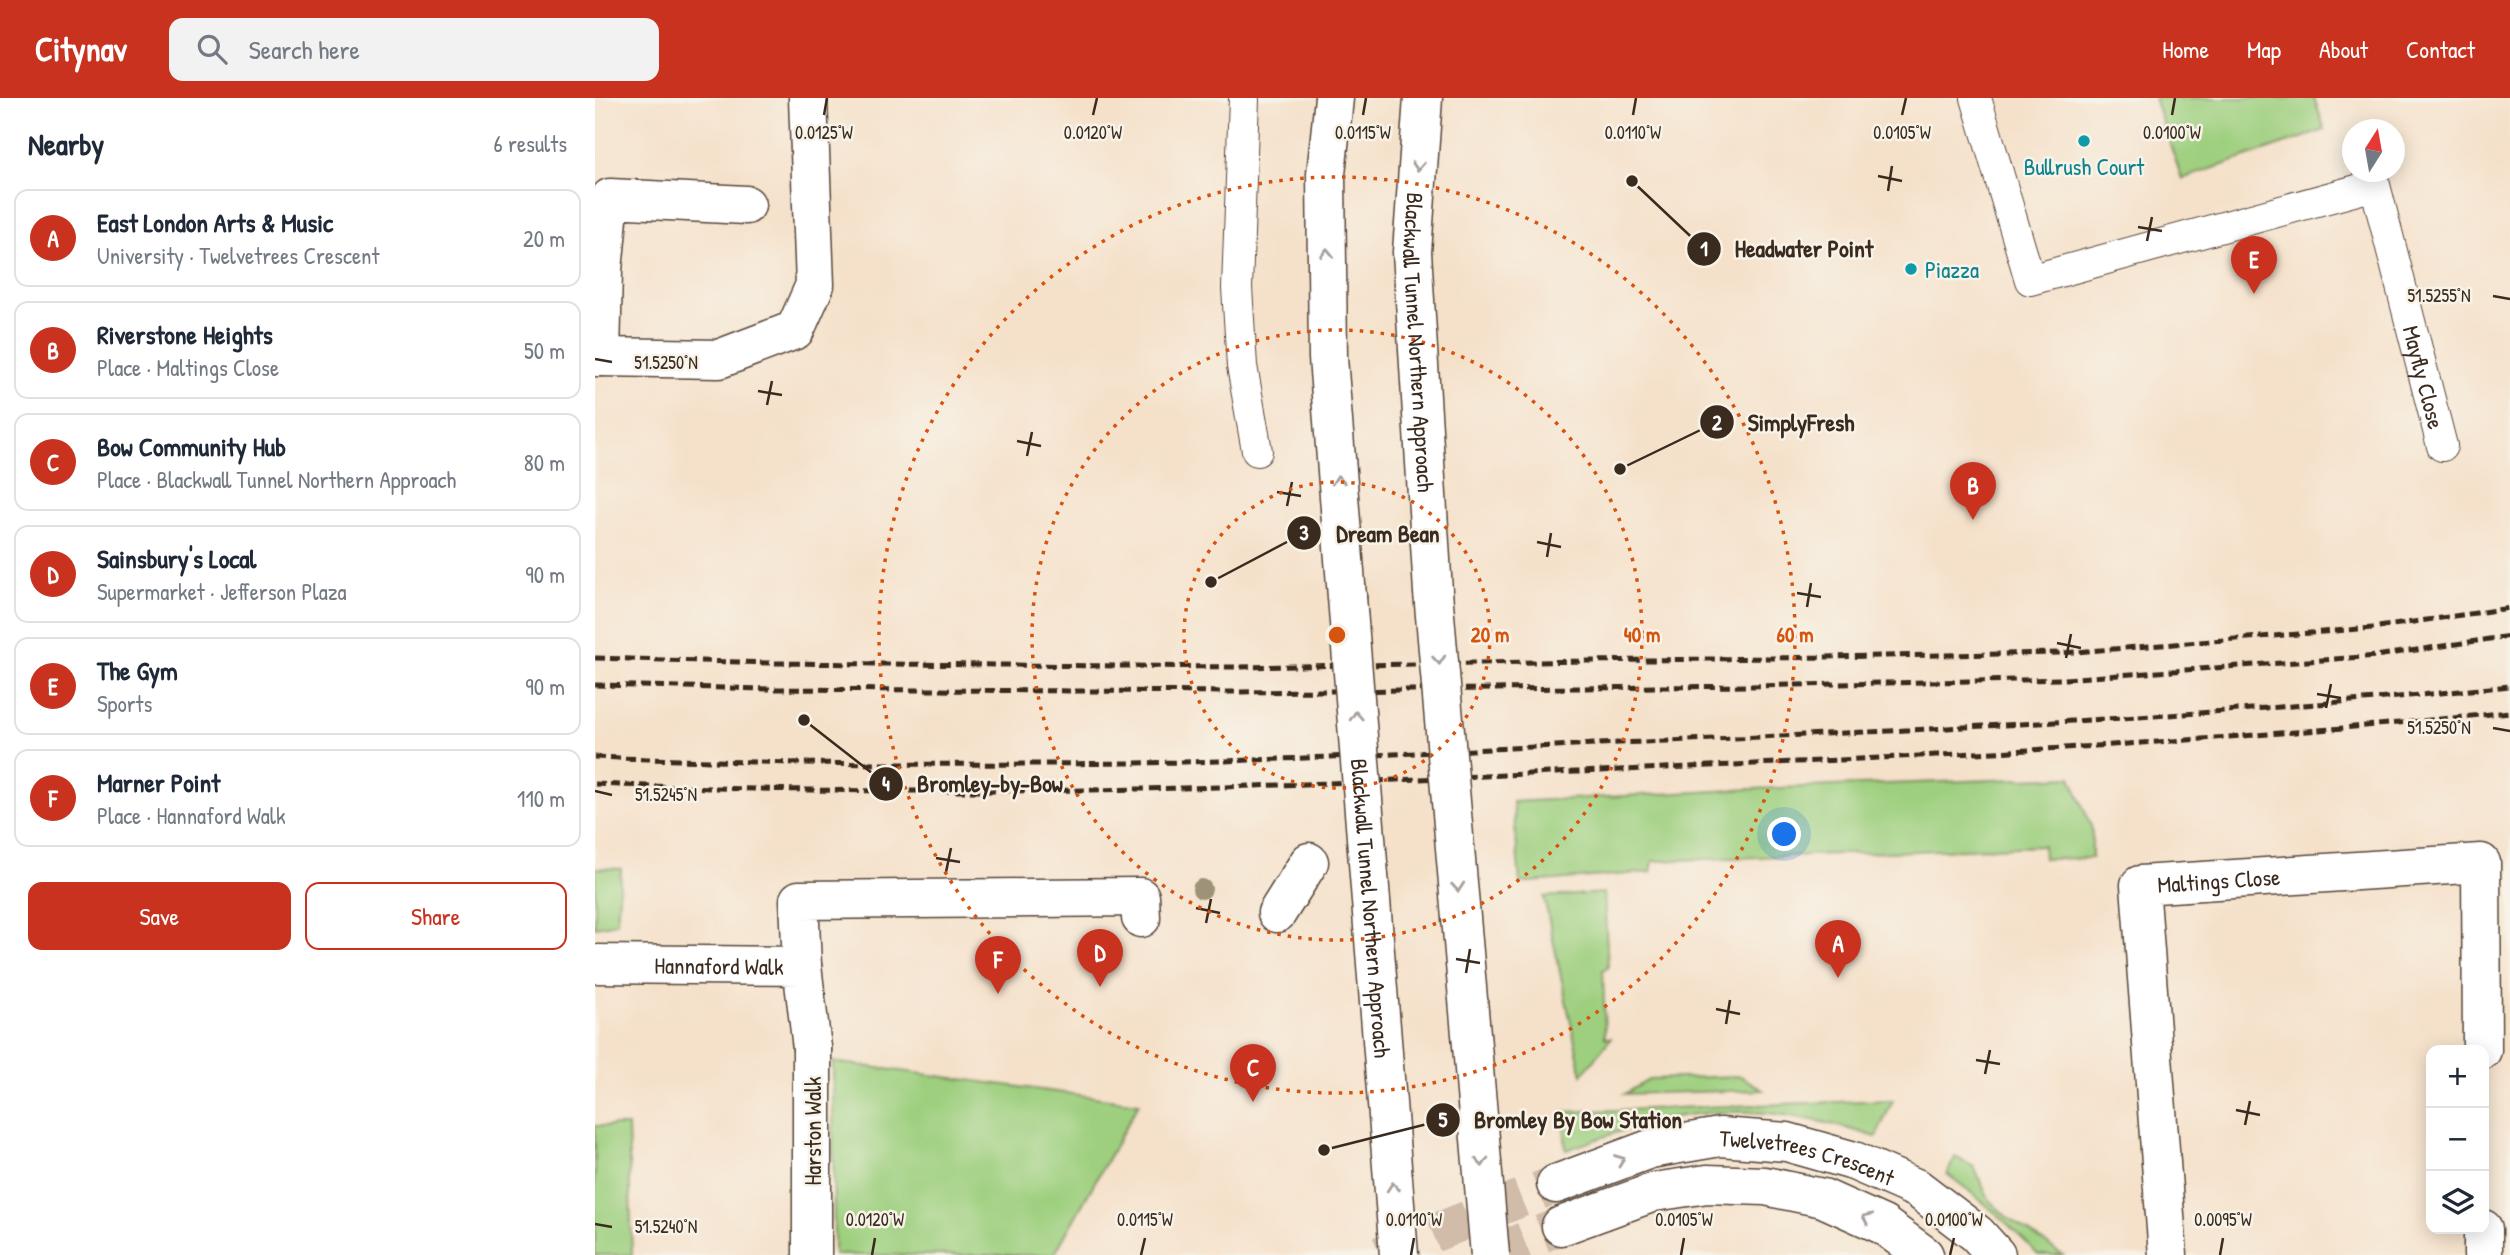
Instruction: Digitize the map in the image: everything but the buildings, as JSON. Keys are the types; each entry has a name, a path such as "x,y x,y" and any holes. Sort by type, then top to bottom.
{"main road":[{"path":"746,205 610,198 598,357 719,359 795,330 815,285 808,98"},
{"name":"Blackwall Tunnel Northern Approach","path":"1334,98 1326,174 1328,358 1399,1255"},
{"name":"Blackwall Tunnel Northern Approach","path":"1423,98 1412,252 1433,592 1490,1255"},
{"path":"1277,913 1309,862"},
{"name":"Maltings Close","path":"2168,1255 2140,885 2481,863 2482,1045"},
{"path":"802,966 799,900 1140,897 1142,918"},
{"name":"Hannaford Walk","path":"595,964 802,966 812,1048"},
{"name":"Harston Walk","path":"812,1048 812,1255"},
{"name":"Twelvetrees Crescent","path":"1556,1184 1650,1149 1720,1137 1787,1142 1854,1161 1919,1189 1977,1234 1996,1255"},
{"name":"Twelvetrees Crescent","path":"1561,1226 1654,1192 1707,1184 1765,1186 1823,1198 1883,1225 1924,1255"},
{"path":"2483,1234 2483,1255"}],"lane":[{"path":"1244,98 1237,288 1243,366 1257,450"},
{"name":"Mayfly Close","path":"1976,98 2030,280 2375,185 2442,446"}],"green space":[{"path":"2154,98 2314,98 2325,130 2182,179"},
{"path":"2071,777 2092,829 2092,858 2044,859 2043,846 1653,861 1651,872 1520,883 1513,802 1752,789"},
{"path":"595,868 621,869 617,923 595,927"},
{"path":"1604,893 1608,968 1603,970 1605,1038 1611,1038 1582,1075 1544,897"},
{"path":"833,1062 1139,1103 1054,1255 834,1255"},
{"path":"1741,1076 1763,1090 1625,1094 1650,1079"},
{"path":"1893,1100 1876,1137 1791,1116 1706,1113 1648,1123 1566,1150 1563,1112"},
{"path":"595,1126 628,1126 632,1255 595,1255"},
{"path":"1955,1157 1974,1167 1989,1200 2008,1218 2063,1255 2038,1255 1995,1212 1947,1174"}],"tunnel":[{"path":"1380,1255 1556,1184"},
{"path":"1489,1255 1561,1226"}],"railway":[{"path":"595,658 771,663 1238,667 2063,653 2372,628 2510,608"},
{"path":"595,685 1239,692 2064,679 2376,656 2510,636"},
{"path":"595,757 742,762 963,764 1287,759 2054,722 2282,707 2510,686"},
{"path":"595,784 742,789 963,791 1281,785 2044,749 2277,733 2510,712"}],"place":[{"name":"Bullrush Court","path":"2084,141"},
{"name":"Headwater Point","path":"1632,181"},
{"name":"Piazza","path":"1911,269"},
{"name":"The Gym","path":"2254,294"},
{"name":"SimplyFresh","path":"1620,469"},
{"name":"Riverstone Heights","path":"1973,520"},
{"name":"Dream Bean","path":"1211,582"},
{"name":"Bromley-by-Bow","path":"804,720"},
{"name":"East London Arts & Music","path":"1838,978"},
{"name":"Sainsbury's Local","path":"1100,987"},
{"name":"Marner Point","path":"998,994"},
{"name":"Bow Community Hub","path":"1253,1102"},
{"name":"Bromley By Bow Station","path":"1324,1150"}]}
